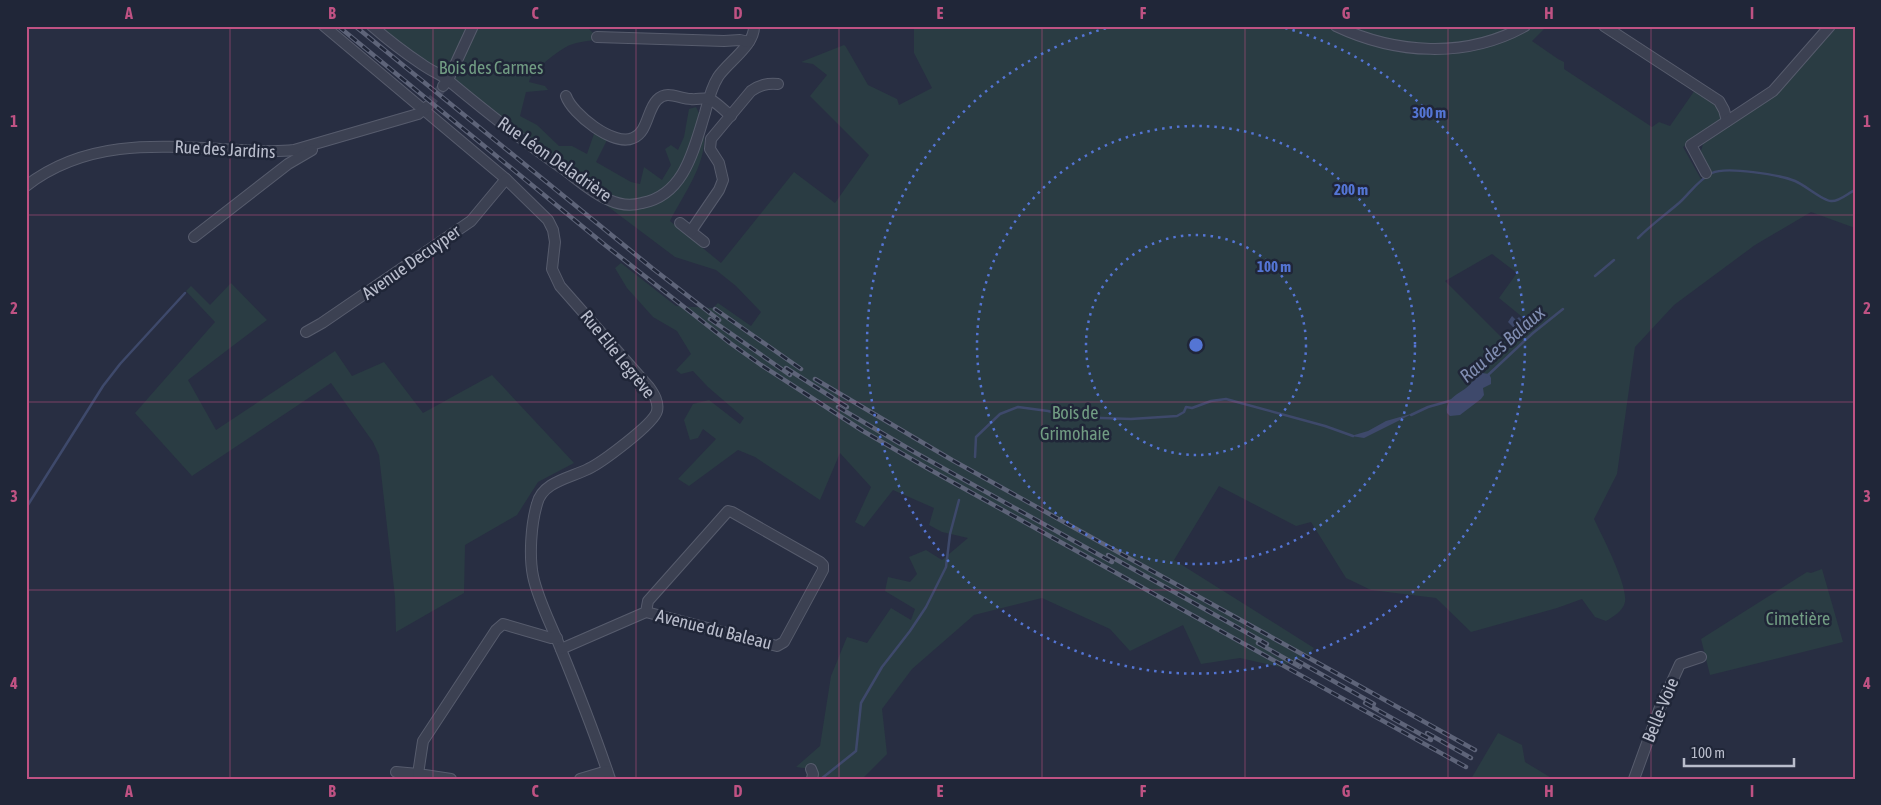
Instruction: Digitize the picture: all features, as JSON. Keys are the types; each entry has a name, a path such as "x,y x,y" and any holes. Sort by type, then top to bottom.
{"street":[{"name":"Rue Elie Legrève","path":"324,26 429,111 506,179 548,220 553,230 554,242 552,269 560,286 649,387 658,405 657,413 646,426 590,469 548,487 540,495 537,504 532,543 533,576 590,720 608,775"},
{"name":"Rue Léon Deladrière","path":"372,26 403,52 599,195 619,204 631,205 656,199 678,181 686,171 716,79 749,42 754,26"},
{"path":"445,83 473,26"},
{"path":"1336,26 1368,39 1401,47 1434,50 1476,46 1525,26"},
{"path":"1604,26 1719,101 1742,111"},
{"path":"1706,173 1690,145 1774,91 1830,26"},
{"path":"597,37 740,40 749,42"},
{"path":"691,231 719,190 723,180 719,163 710,149 711,140 751,91 769,83 778,84"},
{"path":"566,96 571,107 582,117 607,134 624,140 631,139 639,134 655,103 661,97 668,95 691,99 709,99 731,116"},
{"path":"1719,101 1727,121"},
{"name":"Rue des Jardins","path":"26,186 56,167 98,152 133,146 274,152 294,150 324,143 350,133 429,111"},
{"path":"194,237 288,164 324,143"},
{"name":"Avenue Decuyper","path":"306,332 471,221 506,179"},
{"path":"680,223 704,242"},
{"name":"Avenue du Baleau","path":"561,649 646,612 777,646 784,642 823,570 823,565 728,511 648,601 646,612"},
{"path":"418,774 423,741 500,625 507,625 551,638 557,638"},
{"name":"Belle-Voie","path":"1634,779 1659,710 1680,664 1701,657"},
{"path":"396,772 451,779"},
{"path":"580,779 608,775"}],"green space":[{"name":"Bois de Grimohaie","path":"376,26 586,26 597,37 595,40 570,45 559,51 535,72 529,82 545,86 548,90 526,92 520,116 537,125 559,146 572,146 587,154 595,131 607,140 596,162 631,182 640,184 644,167 662,180 671,165 665,149 671,145 678,150 684,137 689,109 696,107 702,122 703,152 693,180 670,221 721,263 794,172 835,203 869,155 810,96 827,75 813,64 801,62 844,45 868,85 897,99 899,105 932,88 914,53 914,26 1547,26 1532,41 1564,62 1564,69 1652,127 1659,122 1670,126 1695,90 1719,105 1722,114 1720,120 1683,147 1701,179 1711,176 1700,155 1703,144 1781,89 1838,26 1855,26 1855,228 1811,212 1755,245 1674,305 1635,347 1617,474 1594,519 1614,560 1623,584 1625,602 1615,616 1606,621 1595,617 1582,599 1557,608 1471,632 1436,598 1371,590 1346,578 1311,522 1296,526 1219,486 1174,560 1314,648 1309,655 1280,667 1240,658 1201,664 1183,625 1130,651 1110,629 1042,598 974,615 912,669 882,709 887,754 862,779 816,779 818,770 796,767 820,746 831,676 847,637 867,643 891,608 911,620 915,609 885,591 888,577 910,582 917,574 909,557 926,550 942,560 968,538 942,532 929,525 934,508 893,490 864,527 855,522 871,487 840,453 820,500 755,457 738,450 689,486 678,479 716,439 703,429 698,438 690,440 684,420 693,404 709,400 740,424 744,418 708,387 693,371 681,374 676,370 691,354 677,331 653,317 627,288 615,268 621,263 676,306 713,308 718,303 751,326 761,312 736,286 716,270 675,257 574,181","holes":["1492,254 1517,273 1499,298 1526,320 1522,332 1502,338 1445,281"]},
{"path":"231,283 267,320 188,380 216,430 335,351 352,376 384,362 423,413 492,375 574,463 538,482 517,515 465,545 464,593 396,632 395,597 379,455 373,442 331,383 192,476 135,413 215,322 186,291 191,286 210,305"},
{"name":"Cimetière","path":"1822,569 1843,642 1710,675 1701,639 1807,572 1811,573"},
{"path":"1498,733 1522,745 1525,762 1553,779 1471,779"}],"water":[{"path":"1512,316 1516,320 1519,317 1523,322 1520,329 1515,329 1508,322"},
{"path":"1473,362 1475,362 1482,373 1489,374 1491,384 1483,388 1484,395 1481,399 1460,415 1450,416 1447,413 1447,406 1450,401 1473,380 1475,374"},
{"path":"1414,413 1364,438 1351,436 1368,431 1386,421"}],"waterway":[{"name":"Rau des Balaux","path":"1638,238 1679,203 1702,179 1719,171 1753,172 1788,179 1831,201 1840,199 1855,190"},
{"name":"Rau des Balaux","path":"1595,276 1614,260"},
{"path":"26,508 103,386 120,364 185,293"},
{"name":"Rau des Balaux","path":"1487,376 1533,333 1563,309"},
{"name":"Rau des Balaux","path":"975,457 976,437 1000,414 1018,407 1048,411 1072,417 1131,419 1177,416 1184,412 1186,407 1192,408 1211,401 1226,399 1325,426 1353,436"},
{"name":"Rau des Balaux","path":"1411,415 1428,407 1453,400"},
{"path":"821,779 856,751 861,703 882,667 926,607 946,567 950,534 959,500"}],"tunnel":[{"path":"428,106 443,86"}],"railway":[{"path":"338,26 605,245 761,365 863,431 927,468 1466,767"},
{"path":"355,26 652,268 719,320"},
{"path":"715,309 801,369"},
{"path":"710,319 790,375"},
{"path":"786,368 847,407"},
{"path":"815,379 952,460 1475,750"},
{"path":"838,407 916,453 1112,562"},
{"path":"1108,555 1267,644"},
{"path":"1258,643 1300,667"},
{"path":"1296,660 1374,704"},
{"path":"1365,703 1431,740"},
{"path":"1427,733 1471,758"}],"park label":[{"name":"Bois des Carmes","path":"491,67"}]}
